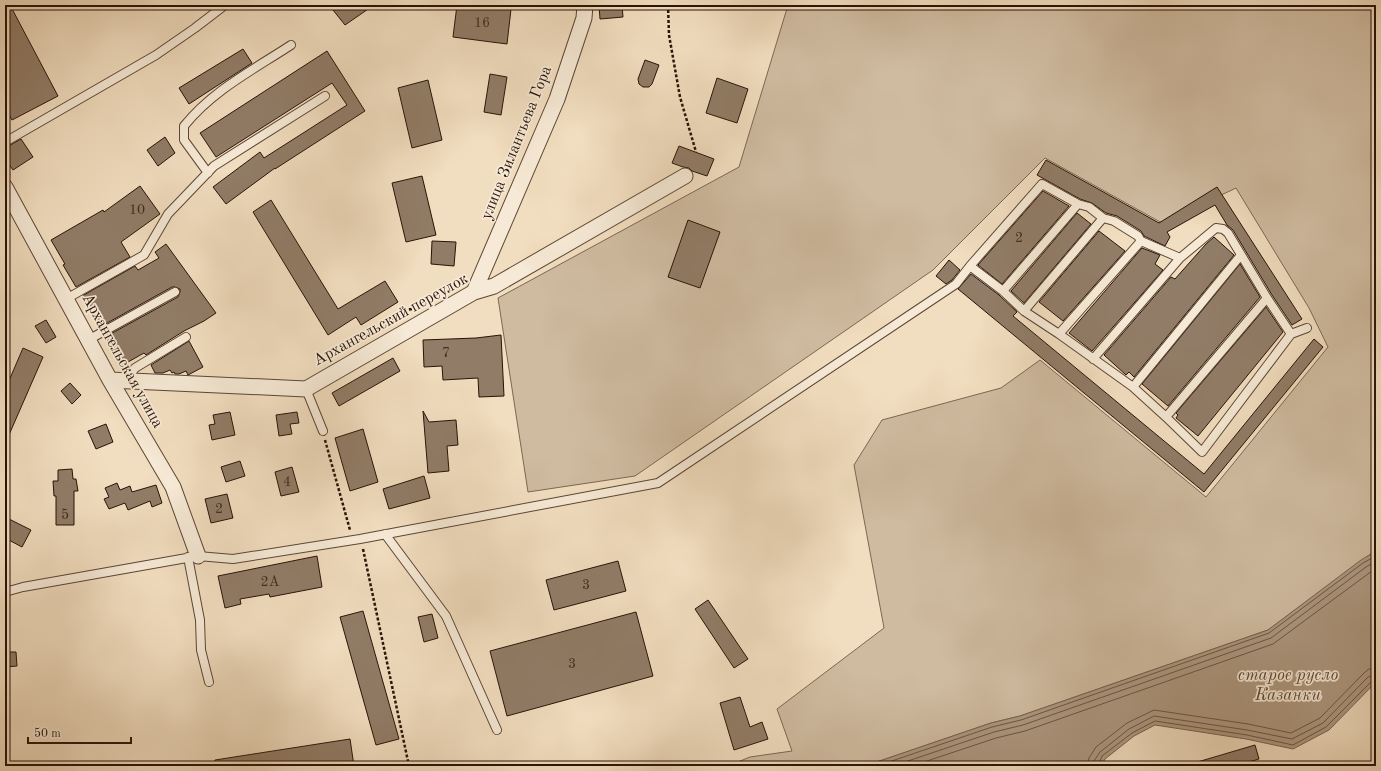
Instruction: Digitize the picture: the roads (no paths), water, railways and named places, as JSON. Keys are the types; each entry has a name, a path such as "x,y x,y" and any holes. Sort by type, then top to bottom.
{"street":[{"name":"улица Зилантьева Гора","path":"474,292 557,99 584,18 585,5"},
{"name":"Архангельский переулок","path":"110,380 306,389 474,292 494,286 685,176"},
{"name":"Архангельская улица","path":"9,183 66,299 88,340 173,487 193,556"}],"lane":[{"path":"5,142 156,55 225,5"},
{"path":"208,173 184,140 184,126 197,110 219,91 291,45"},
{"path":"66,299 144,255 168,214 214,166 325,96"},
{"path":"5,592 23,587 193,556 233,559 356,540 658,482 956,284 1042,184 1078,204 1088,207 1103,218 1114,221 1138,236 1141,241 1180,258"},
{"path":"1004,291 1078,204"},
{"path":"1024,311 1103,218"},
{"path":"1093,359 1180,258 1216,228 1223,229 1228,233 1240,255 1291,334"},
{"path":"1059,334 1141,241"},
{"path":"1133,387 1240,255"},
{"path":"970,266 1004,291 1024,311 1133,387 1166,416 1202,452 1291,334 1307,328"},
{"path":"88,340 175,292"},
{"path":"1166,416 1267,298"},
{"path":"126,380 135,368 186,337"},
{"path":"306,389 323,431"},
{"path":"385,534 446,616 497,730"},
{"path":"193,556 200,620 201,650 209,682"}],"water":[{"name":"старое русло Казанки","path":"1376,551 1376,682 1329,730 1293,749 1246,739 1155,725 1134,736 1105,759 1101,766 865,766 991,723 1020,716 1268,630 1361,560"}]}
